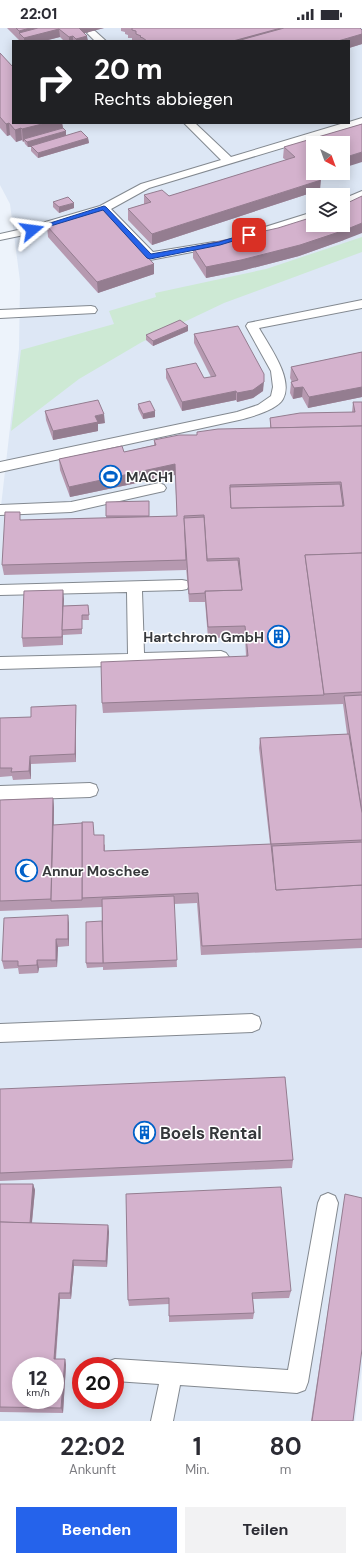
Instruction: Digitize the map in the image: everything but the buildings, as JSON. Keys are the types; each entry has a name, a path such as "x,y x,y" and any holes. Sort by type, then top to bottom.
{"lane":[{"path":"92,33 100,40"},
{"path":"0,237 20,233 104,208 145,186 362,121"},
{"path":"190,124 229,161"},
{"path":"350,200 362,194"},
{"path":"104,208 150,256 220,244 306,217"},
{"path":"0,467 239,416 263,408 277,398 279,387 277,371 252,326 362,304"},
{"path":"0,314 91,310"},
{"path":"277,371 293,368"},
{"path":"0,510 71,507 159,488"},
{"path":"0,590 182,585"},
{"path":"134,587 136,659"},
{"path":"0,663 221,657"},
{"path":"0,793 90,790"},
{"path":"0,1033 252,1023"},
{"path":"124,1370 297,1382 328,1203"},
{"path":"162,1421 172,1373"}],"shaded area":[{"path":"0,28 362,28 362,1368 355,1421 0,1421 0,515 19,349 20,281 10,204 0,185"}],"green space":[{"path":"362,237 362,252 224,303 142,342 79,379 11,431 21,350 114,324 109,311 156,297 155,293 266,269"}],"place":[{"name":"MACH1","path":"110,477"},
{"name":"Hartchrom GmbH","path":"279,637"},
{"name":"Annur Moschee","path":"26,871"},
{"name":"Boels Rental","path":"144,1133"}],"route":[{"path":"32,230 104,208 150,256 220,244 249,235"}]}
